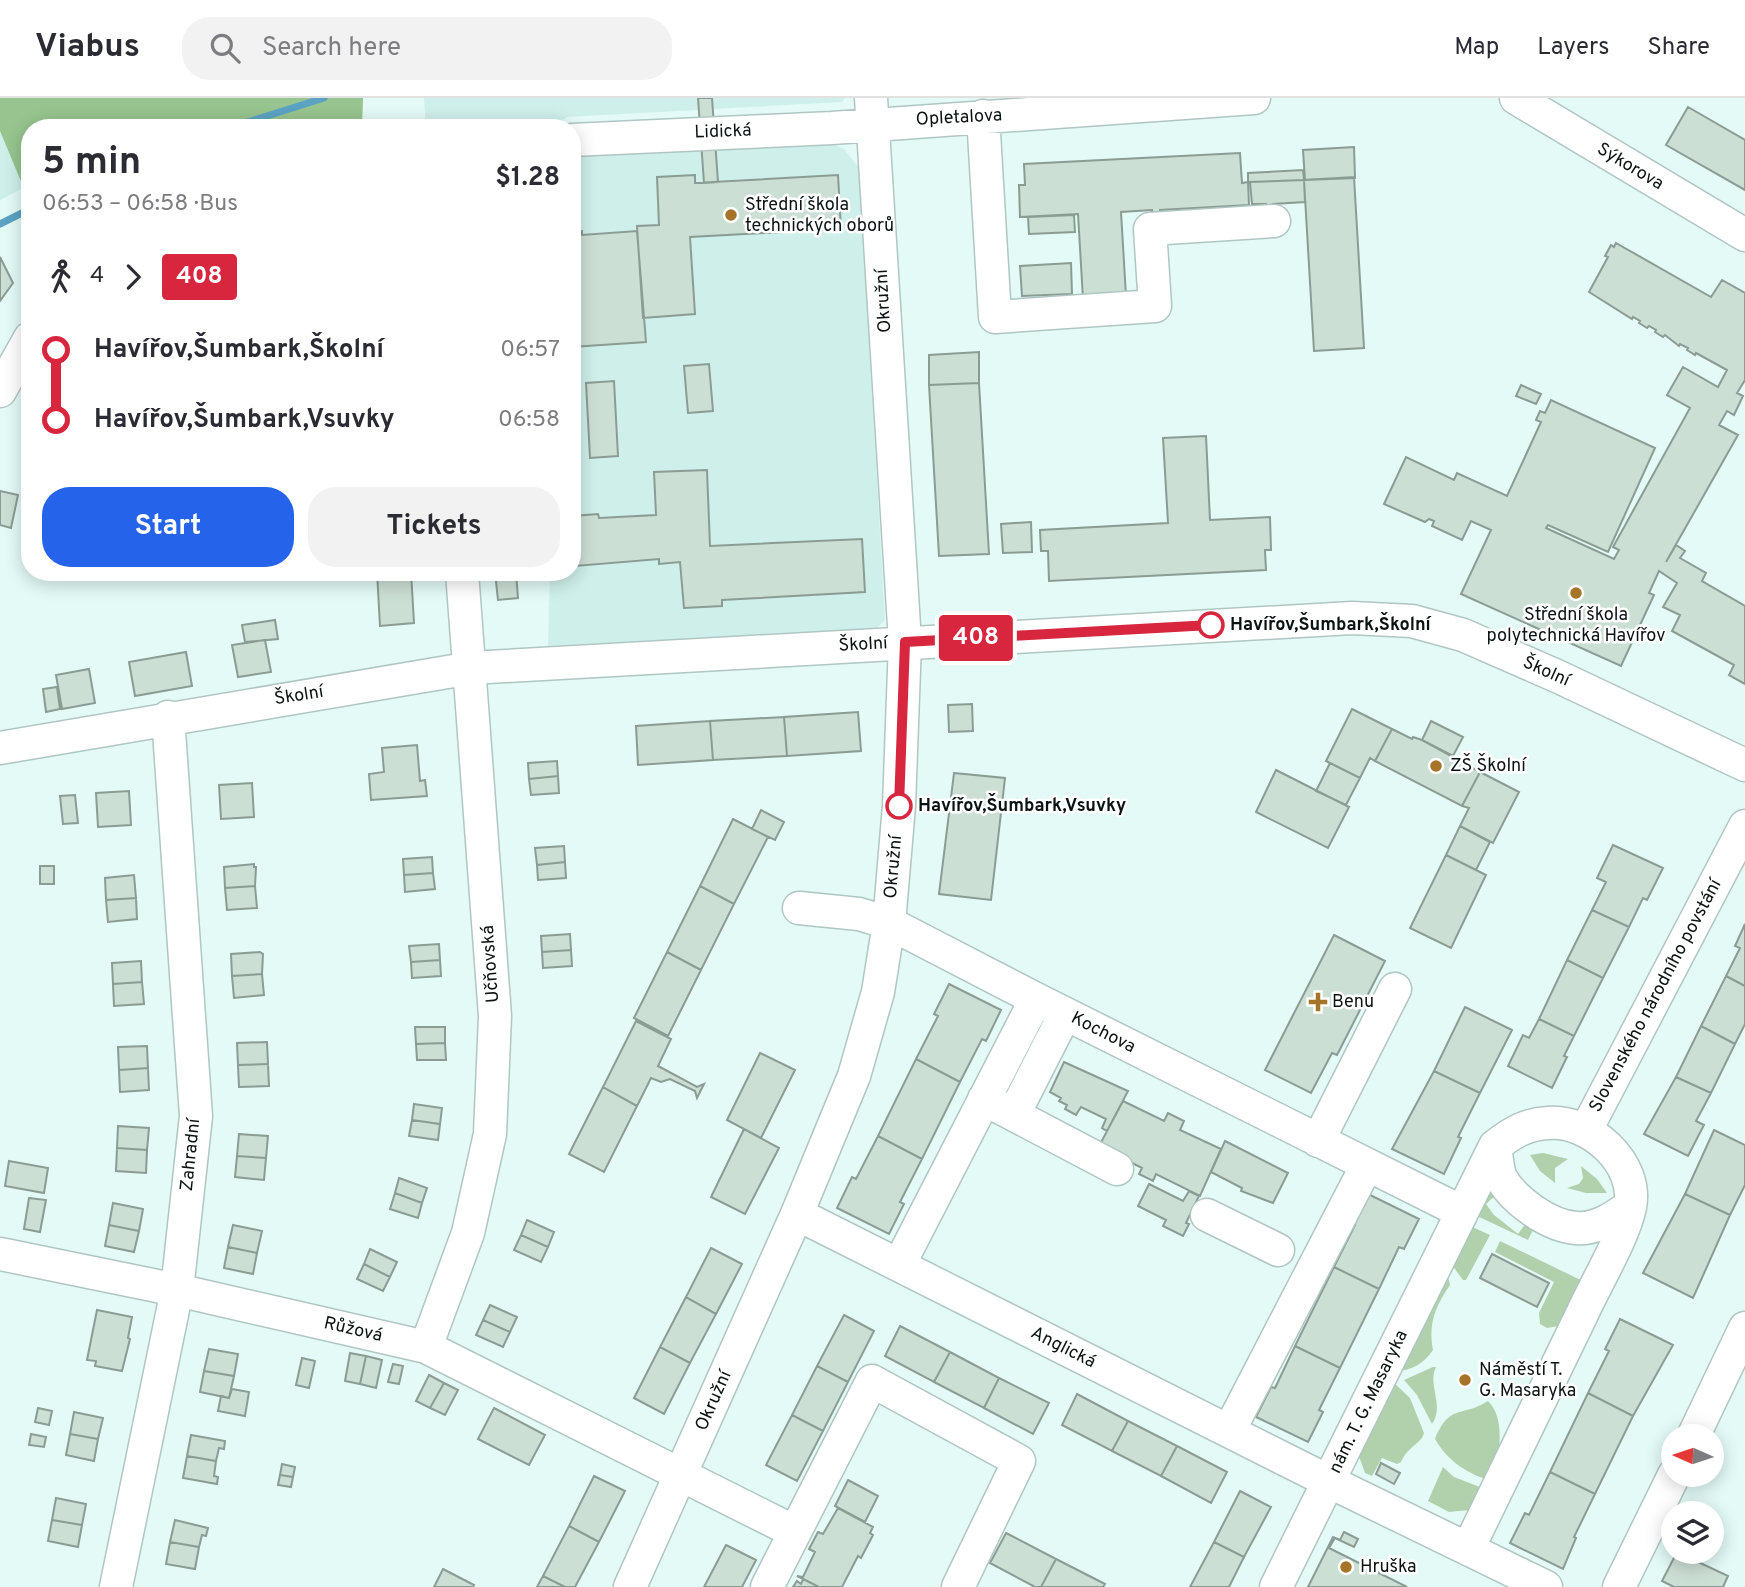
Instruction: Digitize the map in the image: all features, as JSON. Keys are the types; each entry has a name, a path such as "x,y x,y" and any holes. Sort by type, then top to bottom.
{"street":[{"name":"Opletalova","path":"873,111 983,116 1130,103 1254,98"},
{"name":"Sýkorova","path":"1516,98 1745,236"},
{"name":"Lidická","path":"581,139 873,111"},
{"name":"Okružní","path":"630,1587 797,1214 854,1076 878,992 889,923 899,806 905,642 873,111"},
{"path":"983,116 995,317 1155,306 1150,229 1274,221"},
{"path":"0,391 21,354"},
{"name":"Učňovská","path":"426,1346 468,1233 490,1134 495,1016 463,581"},
{"name":"Školní","path":"0,748 168,717 471,668 1352,618 1412,621 1483,644 1745,765"},
{"name":"Zahradní","path":"116,1587 177,1290 197,1116 168,717"},
{"name":"Slovenského národního povstání","path":"1586,1130 1745,826"},
{"name":"Kochova","path":"799,908 859,914 889,923 1462,1212"},
{"path":"1318,1140 1395,989"},
{"path":"899,1265 1036,999"},
{"path":"1014,1114 1065,1014"},
{"path":"984,1099 1117,1169"},
{"path":"1546,1587 1468,1549 1598,1280 1630,1206 1629,1185 1616,1155 1586,1130 1550,1122 1516,1129 1495,1146 1500,1176 1516,1198 1540,1216 1576,1228 1608,1221 1630,1206"},
{"name":"nám. T. G. Masaryka","path":"1468,1549 1330,1482 1495,1146"},
{"path":"1229,1431 1367,1165"},
{"name":"Anglická","path":"797,1214 1330,1482"},
{"path":"1207,1215 1278,1250"},
{"name":"Růžová","path":"0,1254 177,1290 426,1346 795,1532"},
{"path":"1700,1424 1742,1346"},
{"path":"767,1587 872,1381 1019,1461 958,1587"},
{"path":"1276,1587 1330,1482"},
{"path":"1619,1587 1668,1488"}],"shaded area":[{"path":"424,98 845,98 842,102 564,119 425,119"},
{"path":"0,131 21,178 21,189 0,200"},
{"path":"822,140 844,149 859,168 885,620 877,628 548,646 550,581 581,581 581,154"}],"green space":[{"path":"0,98 363,98 362,119 21,119 21,181 0,131"},
{"path":"1543,1153 1568,1159 1555,1168 1555,1183 1540,1171 1530,1155"},
{"path":"1581,1166 1597,1179 1607,1193 1586,1193 1567,1188 1579,1184 1583,1178"},
{"path":"1491,1188 1499,1192 1486,1204 1494,1215 1518,1234 1529,1219 1537,1222 1528,1240 1475,1215"},
{"path":"1468,1225 1490,1235 1466,1280 1463,1280 1449,1261"},
{"path":"1500,1241 1591,1285 1571,1324 1547,1328 1540,1324 1539,1313 1554,1282 1495,1252"},
{"path":"1443,1272 1450,1285 1434,1316 1431,1332 1433,1350 1416,1366 1394,1371"},
{"path":"1436,1367 1433,1381 1437,1410 1432,1424 1417,1395 1404,1380"},
{"path":"1392,1381 1410,1398 1424,1433 1401,1462 1397,1464 1382,1458 1372,1476 1365,1473 1356,1448"},
{"path":"1488,1401 1498,1418 1500,1440 1494,1482 1460,1466 1446,1454 1435,1439 1440,1428 1451,1416"},
{"path":"1443,1467 1454,1477 1485,1489 1479,1509 1449,1512 1428,1501"}],"building":[{"path":"698,98 712,98 718,182 704,183"},
{"path":"1688,107 1745,140 1745,190 1666,145"},
{"path":"1354,147 1355,178 1305,180 1303,150"},
{"path":"1240,153 1242,183 1248,182 1249,205 1160,210 1160,215 1152,215 1152,210 1121,212 1126,296 1083,299 1078,214 1020,217 1019,185 1025,185 1024,164"},
{"path":"1303,170 1304,180 1248,182 1248,173"},
{"path":"695,175 695,183 838,175 841,229 690,237 695,314 643,318 637,226 659,225 657,177"},
{"path":"1354,177 1364,348 1314,351 1304,180"},
{"path":"1304,180 1305,202 1273,204 1274,209 1266,209 1266,204 1252,204 1250,182"},
{"path":"1074,215 1075,232 1029,234 1028,217"},
{"path":"581,231 582,235 637,231 646,342 581,346"},
{"path":"1616,243 1711,297 1722,280 1745,293 1745,380 1737,393 1743,396 1734,415 1727,411 1719,425 1738,435 1666,562 1676,545 1685,551 1680,558 1706,573 1702,581 1745,606 1745,684 1729,675 1734,665 1672,631 1680,615 1663,607 1677,583 1659,571 1649,593 1654,595 1621,666 1461,594 1491,530 1471,521 1462,540 1432,526 1434,521 1429,519 1425,522 1384,504 1406,457 1454,480 1457,473 1507,496 1541,422 1536,420 1540,411 1545,413 1551,400 1655,448 1608,552 1548,525 1546,528 1614,559 1619,550 1613,547 1690,408 1667,395 1683,367 1718,387 1727,370 1696,353 1695,355 1680,344 1679,346 1665,335 1663,337 1649,326 1647,328 1639,323 1640,321 1633,317 1632,319 1589,292 1608,257 1605,256 1611,245 1614,247"},
{"path":"0,257 13,283 0,301"},
{"path":"1071,263 1072,294 1022,296 1020,266"},
{"path":"979,352 979,383 929,385 929,355"},
{"path":"709,364 713,411 688,413 684,366"},
{"path":"614,381 618,456 590,458 586,383"},
{"path":"979,383 989,554 939,556 929,385"},
{"path":"1521,385 1541,394 1536,404 1516,396"},
{"path":"1206,436 1210,520 1270,517 1271,550 1265,550 1266,570 1049,581 1048,551 1041,551 1040,530 1168,523 1163,438"},
{"path":"707,470 710,546 862,539 865,592 722,600 722,606 684,608 680,562 659,564 659,559 581,566 581,515 598,514 599,518 656,515 654,472"},
{"path":"0,491 18,495 11,528 0,525"},
{"path":"1031,522 1032,552 1003,553 1001,524"},
{"path":"378,581 412,581 414,623 380,626"},
{"path":"496,581 517,581 518,598 498,600"},
{"path":"275,620 278,639 245,642 242,625"},
{"path":"265,640 271,672 238,677 232,645"},
{"path":"186,652 192,686 135,696 129,662"},
{"path":"89,669 95,703 62,709 56,675"},
{"path":"57,687 60,709 46,712 43,689"},
{"path":"972,704 973,731 949,732 948,705"},
{"path":"1352,709 1392,729 1375,761 1370,758 1360,778 1326,761"},
{"path":"858,712 861,751 787,756 784,717"},
{"path":"784,717 787,756 713,760 710,721"},
{"path":"710,721 713,760 638,765 636,726"},
{"path":"1431,721 1463,737 1453,756 1422,740"},
{"path":"1392,729 1412,739 1422,740 1480,772 1462,806 1375,761"},
{"path":"417,745 420,781 425,780 427,796 371,800 369,774 384,772 382,748"},
{"path":"557,761 558,776 529,779 528,763"},
{"path":"1330,763 1360,778 1346,805 1316,791"},
{"path":"1276,770 1349,807 1328,848 1256,812"},
{"path":"1480,772 1519,792 1493,843 1460,826 1469,808 1462,806"},
{"path":"954,773 1005,778 991,900 939,894"},
{"path":"558,776 559,793 531,795 529,779"},
{"path":"252,783 254,817 221,819 219,785"},
{"path":"129,791 131,825 98,827 96,793"},
{"path":"75,795 78,823 63,824 60,796"},
{"path":"761,810 784,822 775,840 752,829"},
{"path":"733,819 768,837 734,904 700,886"},
{"path":"1460,826 1490,842 1476,870 1446,855"},
{"path":"1613,845 1663,868 1647,900 1643,898 1629,927 1592,910 1606,882 1597,878"},
{"path":"564,846 565,862 537,865 535,848"},
{"path":"1446,855 1486,875 1451,948 1410,928"},
{"path":"432,857 433,873 404,875 403,859"},
{"path":"565,862 566,878 538,880 537,865"},
{"path":"254,864 255,886 225,888 224,867"},
{"path":"40,866 54,866 54,884 40,884"},
{"path":"433,873 435,889 405,892 404,875"},
{"path":"134,875 136,898 106,900 105,878"},
{"path":"255,886 257,908 227,910 225,888"},
{"path":"700,886 734,904 701,970 667,952"},
{"path":"136,898 137,919 108,922 106,900"},
{"path":"1592,910 1629,927 1603,978 1567,960"},
{"path":"1745,924 1745,986 1726,976 1740,948 1735,946"},
{"path":"570,934 571,950 542,952 541,936"},
{"path":"1334,935 1385,961 1337,1055 1332,1053 1311,1093 1265,1070"},
{"path":"439,944 440,960 411,962 409,946"},
{"path":"571,950 572,966 543,968 542,952"},
{"path":"667,952 701,970 668,1036 634,1018"},
{"path":"231,954 263,954 262,974 232,976"},
{"path":"440,960 441,976 412,978 411,962"},
{"path":"1567,960 1603,978 1574,1036 1539,1019"},
{"path":"141,961 142,982 113,984 112,963"},
{"path":"262,974 264,995 234,998 232,976"},
{"path":"1726,976 1745,986 1745,1024 1735,1044 1701,1026"},
{"path":"142,982 144,1004 114,1006 113,984"},
{"path":"949,984 1001,1010 986,1041 982,1039 960,1082 916,1059 938,1016 934,1014"},
{"path":"1465,1007 1512,1030 1480,1093 1434,1071"},
{"path":"1539,1019 1574,1036 1552,1088 1508,1066 1523,1035 1529,1038"},
{"path":"636,1021 671,1039 658,1066 697,1087 704,1084 697,1098 695,1091 670,1079 661,1082 651,1078 637,1106 603,1087"},
{"path":"1701,1026 1735,1044 1711,1093 1676,1077"},
{"path":"415,1027 445,1027 445,1043 416,1044"},
{"path":"267,1042 268,1064 238,1065 237,1043"},
{"path":"445,1043 446,1060 417,1060 416,1044"},
{"path":"147,1046 148,1068 119,1070 118,1047"},
{"path":"760,1053 795,1070 761,1138 727,1120"},
{"path":"916,1059 960,1082 922,1159 878,1136"},
{"path":"1064,1062 1128,1091 1107,1131 1102,1128 1106,1119 1081,1107 1076,1115 1065,1109 1067,1105 1059,1101 1061,1098 1050,1092"},
{"path":"268,1064 269,1086 239,1087 238,1065"},
{"path":"148,1068 149,1090 120,1092 119,1070"},
{"path":"1434,1071 1480,1093 1458,1137 1461,1138 1444,1174 1392,1149"},
{"path":"1676,1077 1711,1093 1696,1121 1704,1125 1688,1156 1644,1134"},
{"path":"603,1087 637,1106 604,1172 569,1154"},
{"path":"1123,1101 1164,1121 1168,1113 1184,1121 1180,1130 1221,1149 1200,1196 1156,1174 1153,1181 1139,1174 1142,1168 1099,1146"},
{"path":"414,1104 442,1108 440,1124 412,1120"},
{"path":"412,1120 440,1124 438,1140 409,1136"},
{"path":"118,1126 149,1128 147,1150 117,1148"},
{"path":"744,1129 779,1148 745,1214 711,1197"},
{"path":"1714,1130 1745,1145 1745,1185 1730,1215 1685,1194"},
{"path":"239,1134 268,1136 266,1158 237,1156"},
{"path":"878,1136 922,1159 900,1202 904,1204 889,1234 837,1208 852,1177 856,1179"},
{"path":"1225,1141 1288,1173 1273,1203 1241,1191 1242,1188 1211,1172"},
{"path":"117,1148 147,1150 146,1173 116,1171"},
{"path":"237,1156 266,1158 264,1180 235,1177"},
{"path":"9,1161 48,1168 44,1193 5,1186"},
{"path":"399,1178 427,1188 422,1203 395,1193"},
{"path":"1149,1184 1183,1201 1189,1191 1199,1196 1183,1236 1163,1226 1166,1220 1138,1206"},
{"path":"395,1193 422,1203 418,1218 390,1209"},
{"path":"1366,1193 1419,1219 1404,1249 1399,1247 1379,1289 1334,1267 1355,1225 1351,1223"},
{"path":"1685,1194 1730,1215 1693,1298 1643,1273"},
{"path":"29,1198 46,1200 40,1232 24,1229"},
{"path":"113,1203 143,1209 139,1231 109,1225"},
{"path":"527,1220 554,1232 548,1247 521,1235"},
{"path":"109,1225 139,1231 134,1252 105,1246"},
{"path":"233,1225 262,1231 257,1253 228,1247"},
{"path":"521,1235 548,1247 541,1262 514,1250"},
{"path":"228,1247 257,1253 253,1274 224,1268"},
{"path":"711,1248 742,1264 716,1314 686,1297"},
{"path":"370,1249 397,1262 390,1277 364,1264"},
{"path":"1492,1254 1549,1283 1537,1307 1480,1278"},
{"path":"364,1264 390,1277 383,1291 357,1279"},
{"path":"1334,1267 1379,1289 1340,1368 1295,1346"},
{"path":"686,1297 716,1314 690,1363 660,1347"},
{"path":"490,1305 517,1317 510,1332 483,1320"},
{"path":"97,1310 132,1317 122,1371 95,1366 96,1361 87,1360"},
{"path":"844,1315 874,1331 848,1382 817,1366"},
{"path":"1620,1319 1673,1345 1633,1416 1588,1393 1609,1351 1605,1349"},
{"path":"483,1320 510,1332 503,1347 476,1335"},
{"path":"900,1326 950,1352 934,1382 885,1356"},
{"path":"1295,1346 1340,1368 1319,1410 1323,1412 1308,1442 1256,1417 1271,1387 1275,1388"},
{"path":"660,1347 690,1363 664,1414 634,1398"},
{"path":"209,1349 238,1354 234,1376 204,1371"},
{"path":"950,1352 999,1378 984,1408 934,1382"},
{"path":"350,1353 366,1356 360,1384 345,1381"},
{"path":"366,1356 382,1360 376,1388 360,1384"},
{"path":"302,1358 315,1361 309,1388 296,1385"},
{"path":"393,1364 403,1366 399,1384 388,1382"},
{"path":"817,1366 848,1382 823,1431 792,1415"},
{"path":"204,1371 234,1376 229,1398 200,1392"},
{"path":"429,1375 444,1383 430,1408 416,1401"},
{"path":"999,1378 1049,1403 1033,1434 984,1408"},
{"path":"444,1383 458,1390 445,1415 430,1408"},
{"path":"232,1389 249,1392 245,1416 218,1411 221,1396 229,1398"},
{"path":"1588,1393 1633,1416 1595,1494 1550,1472"},
{"path":"1077,1394 1128,1421 1112,1451 1062,1425"},
{"path":"38,1408 52,1411 49,1425 35,1422"},
{"path":"494,1408 545,1435 529,1465 478,1439"},
{"path":"74,1412 103,1418 98,1439 70,1434"},
{"path":"792,1415 823,1431 797,1481 766,1465"},
{"path":"1128,1421 1177,1446 1161,1476 1112,1451"},
{"path":"31,1434 46,1437 44,1447 29,1445"},
{"path":"70,1434 98,1439 94,1461 66,1455"},
{"path":"191,1435 225,1441 224,1449 219,1448 216,1461 187,1456"},
{"path":"1177,1446 1227,1472 1211,1503 1161,1476"},
{"path":"187,1456 216,1461 214,1476 218,1477 217,1484 183,1478"},
{"path":"1381,1463 1400,1473 1394,1484 1376,1474"},
{"path":"282,1464 295,1467 293,1477 280,1475"},
{"path":"1550,1472 1595,1494 1574,1537 1576,1538 1563,1569 1510,1543 1525,1513 1529,1515"},
{"path":"280,1475 293,1477 291,1487 278,1485"},
{"path":"594,1476 625,1491 599,1542 569,1526"},
{"path":"848,1480 878,1496 865,1522 835,1506"},
{"path":"1240,1491 1271,1507 1244,1557 1214,1542"},
{"path":"56,1498 86,1504 82,1525 52,1520"},
{"path":"838,1508 873,1527 870,1533 873,1535 861,1558 858,1556 842,1587 819,1587 797,1576 803,1577 815,1552 809,1549 818,1532 823,1534"},
{"path":"52,1520 82,1525 78,1547 48,1541"},
{"path":"175,1520 208,1528 206,1536 202,1535 199,1547 170,1542"},
{"path":"569,1526 599,1542 575,1587 565,1587 543,1576"},
{"path":"1344,1532 1358,1539 1354,1547 1335,1538 1329,1548 1407,1587 1308,1587 1333,1537 1340,1540"},
{"path":"1006,1533 1056,1559 1041,1587 1035,1587 990,1563"},
{"path":"170,1542 199,1547 195,1569 166,1564"},
{"path":"1214,1542 1244,1557 1229,1587 1190,1587"},
{"path":"726,1545 756,1560 742,1587 704,1587"},
{"path":"1056,1559 1105,1584 1103,1587 1041,1587"},
{"path":"1671,1564 1702,1564 1728,1576 1723,1587 1674,1587 1662,1581"},
{"path":"443,1569 474,1585 473,1587 434,1587"},
{"path":"543,1576 565,1587 537,1587"},
{"path":"803,1579 819,1587 793,1587 797,1581 801,1584"}],"waterway":[{"path":"258,119 324,98"},
{"path":"0,224 21,214"}],"bus line":[{"name":"408","path":"899,806 905,642 1211,625"}],"place":[{"name":"Střední škola technických oborů","path":"731,215"},
{"name":"Střední škola polytechnická Havířov","path":"1576,593"},
{"name":"Havířov,Šumbark,Školní","path":"1211,625"},
{"name":"ZŠ Školní","path":"1436,766"},
{"name":"Havířov,Šumbark,Vsuvky","path":"899,806"},
{"name":"Benu","path":"1318,1002"},
{"name":"Náměstí T. G. Masaryka","path":"1465,1380"},
{"name":"Hruška","path":"1346,1567"}]}
